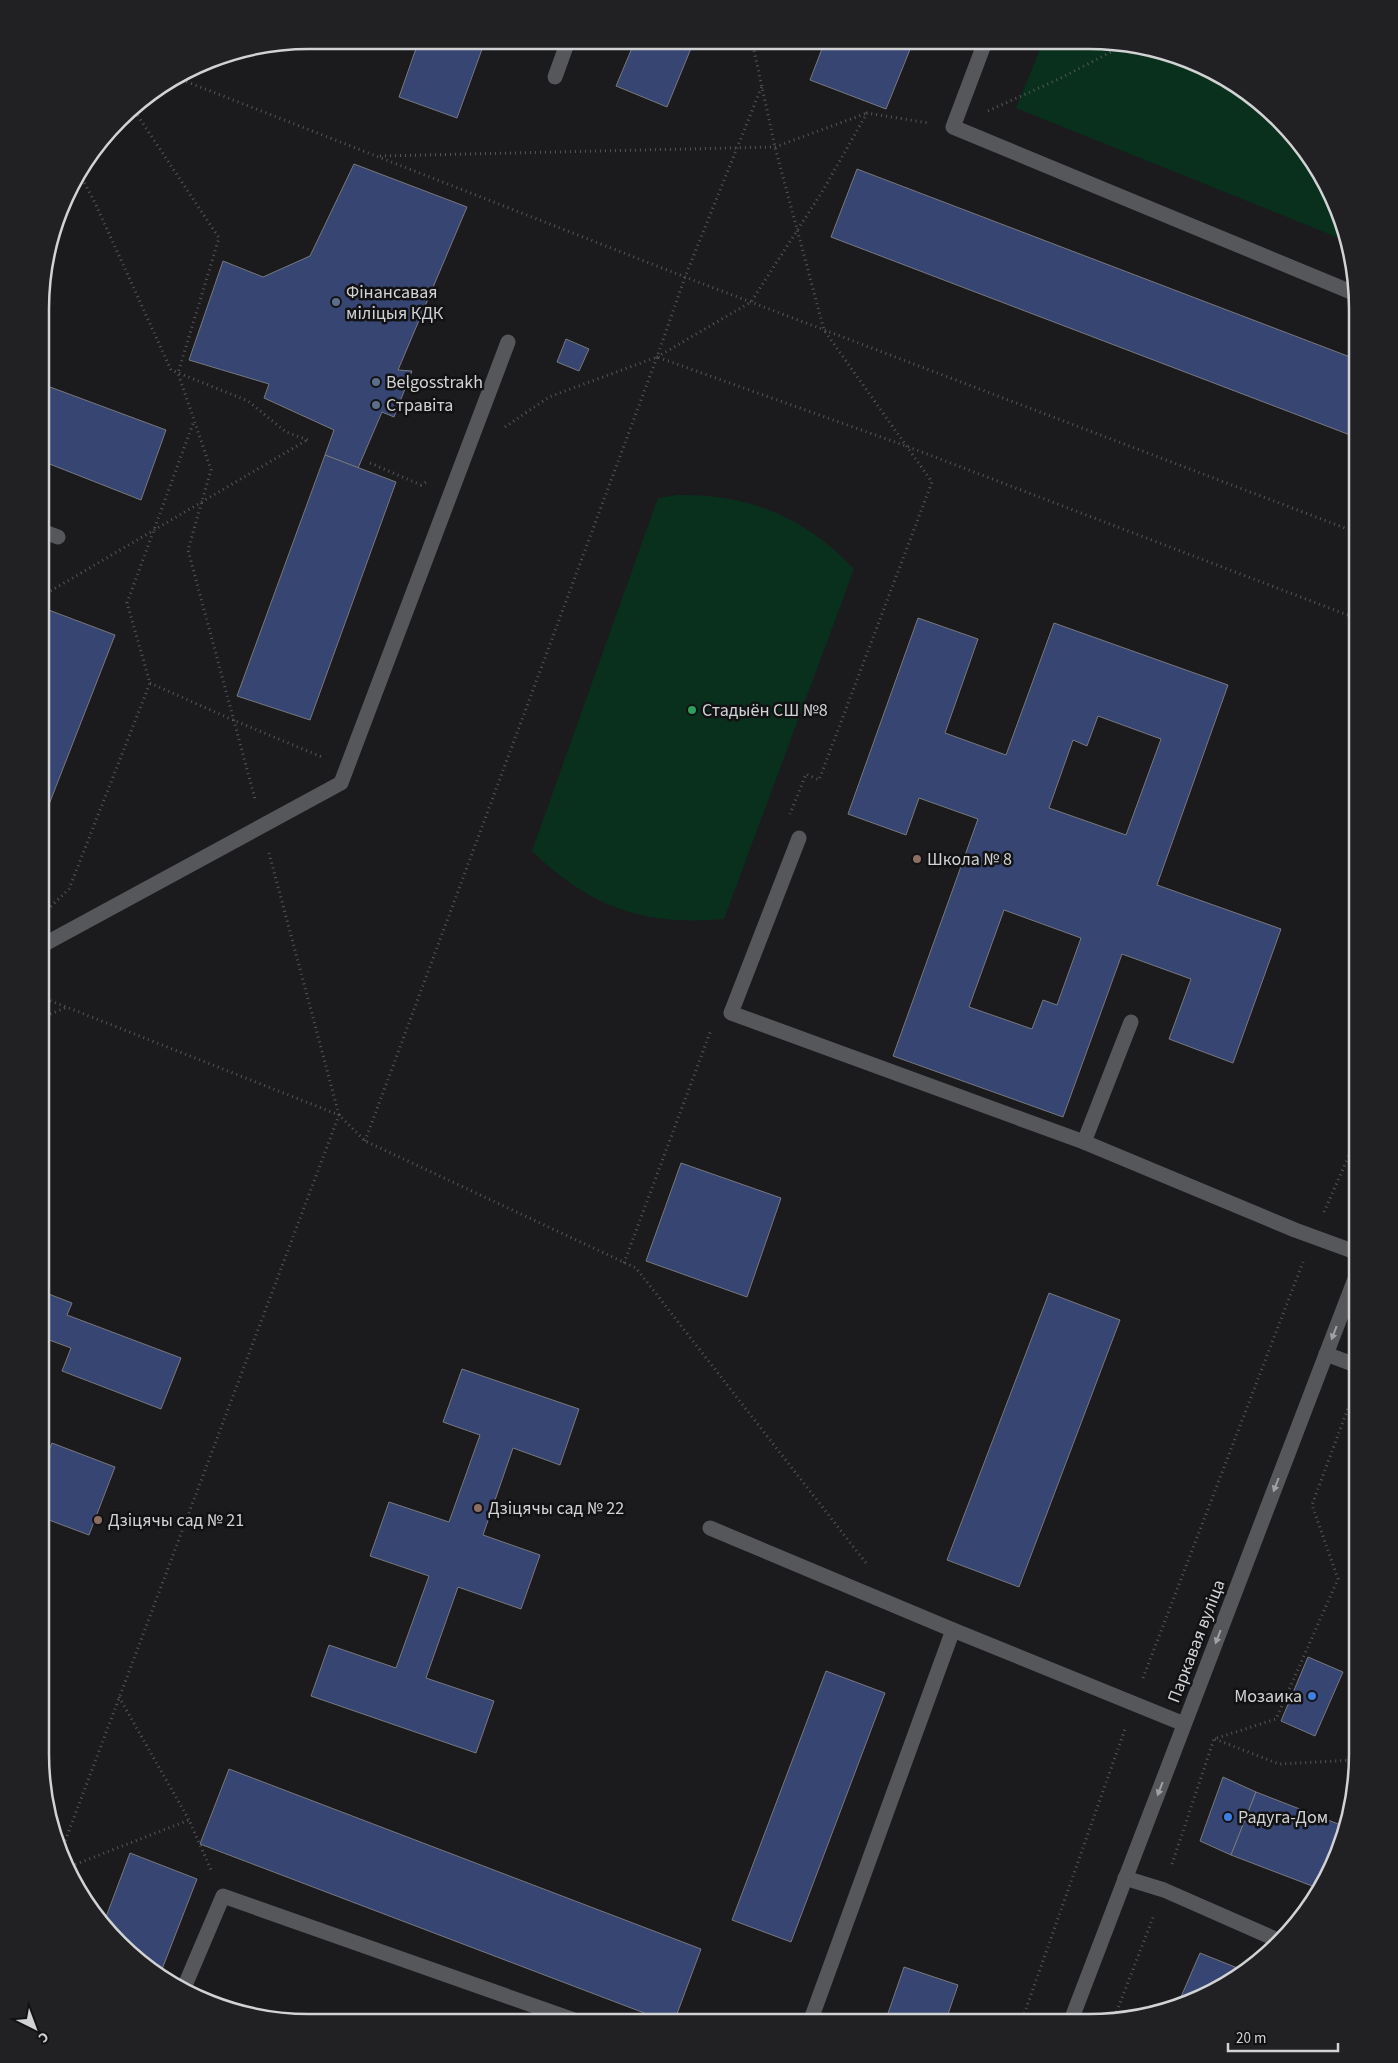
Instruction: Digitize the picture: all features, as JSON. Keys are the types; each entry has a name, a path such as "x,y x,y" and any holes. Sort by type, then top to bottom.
{"street":[{"path":"555,77 565,49"},
{"path":"982,49 953,127 1349,291"},
{"path":"49,942 341,783 508,342"},
{"path":"49,534 58,537"},
{"path":"799,838 731,1013 1084,1142 1349,1250"},
{"path":"1084,1142 1131,1022"},
{"name":"Паркавая вуліца","path":"1073,2014 1349,1294"},
{"path":"1326,1354 1349,1363"},
{"path":"710,1528 1184,1724"},
{"path":"813,2014 953,1630"},
{"path":"1125,1878 1164,1890 1274,1937"},
{"path":"186,1983 223,1896 557,2014"}],"path":[{"path":"754,49 775,147 824,330 906,446"},
{"path":"365,1140 657,357 685,277 762,86 755,49"},
{"path":"376,156 775,147 866,113 953,127 1061,78 1115,50"},
{"path":"185,81 685,277 1349,530"},
{"path":"504,428 549,397 657,357 750,302 822,192 866,113"},
{"path":"65,1842 339,1115 188,550 211,470 178,373 219,238 136,114"},
{"path":"49,592 308,440 286,432 248,401 171,370 83,180"},
{"path":"657,357 906,446 1349,617"},
{"path":"49,908 68,890 150,683 127,603 194,420"},
{"path":"370,463 421,485 429,480"},
{"path":"150,683 346,768"},
{"path":"49,1000 339,1115 365,1140 636,1268 872,1570"},
{"path":"49,1014 68,1006"},
{"path":"1024,2014 1134,1703 1313,1236 1349,1155"},
{"path":"1214,1739 1276,1719 1338,1579 1312,1505 1349,1405"},
{"path":"119,1697 189,1820 223,1896"},
{"path":"1214,1739 1278,1764 1349,1760"},
{"path":"1116,2013 1164,1890 1214,1739"},
{"path":"74,1865 189,1820"}],"green space":[{"path":"1040,49 1106,49 1123,51 1156,58 1189,69 1219,84 1247,102 1285,137 1305,164 1322,194 1339,238 1016,108"},
{"name":"Стадыён СШ №8","path":"678,495 729,499 752,504 774,512 796,522 816,535 854,569 724,919 668,919 619,909 575,886 532,851 658,498"}],"building":[{"path":"416,49 482,49 457,118 399,97"},
{"path":"632,49 691,49 667,107 616,86"},
{"path":"822,49 910,49 886,109 810,80"},
{"path":"354,164 467,207 398,370 412,371 394,417 382,412 358,468 325,455 334,430 264,398 269,384 189,360 223,261 263,277 310,256"},
{"path":"857,169 1349,357 1349,435 831,237"},
{"path":"566,339 589,349 579,371 557,362"},
{"path":"49,387 166,430 141,500 49,464"},
{"path":"325,455 396,482 310,720 237,696"},
{"path":"49,610 115,635 49,804"},
{"path":"918,618 978,639 945,733 1006,755 1054,623 1228,685 1157,885 1281,929 1233,1063 1169,1039 1191,979 1122,954 1063,1117 893,1056 978,819 919,798 906,835 848,814","holes":["1098,716 1161,739 1126,835 1049,808 1073,740 1087,746","1004,910 1081,938 1057,1005 1043,1000 1032,1029 969,1007"]},
{"path":"681,1163 781,1198 747,1297 646,1261"},
{"path":"1049,1293 1120,1320 1019,1587 947,1560"},
{"path":"49,1294 72,1303 67,1315 181,1358 161,1409 62,1371 71,1348 49,1340"},
{"path":"462,1369 579,1409 560,1465 513,1448 483,1535 540,1555 521,1609 458,1587 426,1678 494,1701 476,1753 311,1696 329,1645 396,1668 429,1576 370,1556 389,1502 449,1522 480,1435 443,1422"},
{"path":"52,1443 115,1467 89,1535 49,1520 49,1450"},
{"name":"Мозаика","path":"1308,1657 1343,1672 1315,1736 1281,1721"},
{"path":"826,1671 885,1693 791,1942 732,1920"},
{"path":"229,1769 701,1949 677,2014 647,2014 200,1844"},
{"name":"Радуга-Дом","path":"1223,1777 1256,1792 1231,1855 1200,1841"},
{"path":"1256,1792 1339,1824 1329,1854 1313,1886 1231,1855"},
{"path":"130,1853 197,1879 162,1969 137,1950 106,1917"},
{"path":"1200,1953 1237,1968 1204,1987 1181,1997"},
{"path":"904,1967 958,1985 948,2014 888,2014"}],"place":[{"name":"Фінансавая міліцыя КДК","path":"336,302"},
{"name":"Belgosstrakh","path":"376,382"},
{"name":"Стравіта","path":"376,405"},
{"name":"Стадыён СШ №8","path":"692,710"},
{"name":"Школа № 8","path":"917,859"},
{"name":"Дзіцячы сад № 22","path":"478,1508"},
{"name":"Дзіцячы сад № 21","path":"98,1520"},
{"name":"Мозаика","path":"1312,1696"},
{"name":"Радуга-Дом","path":"1228,1817"}]}
